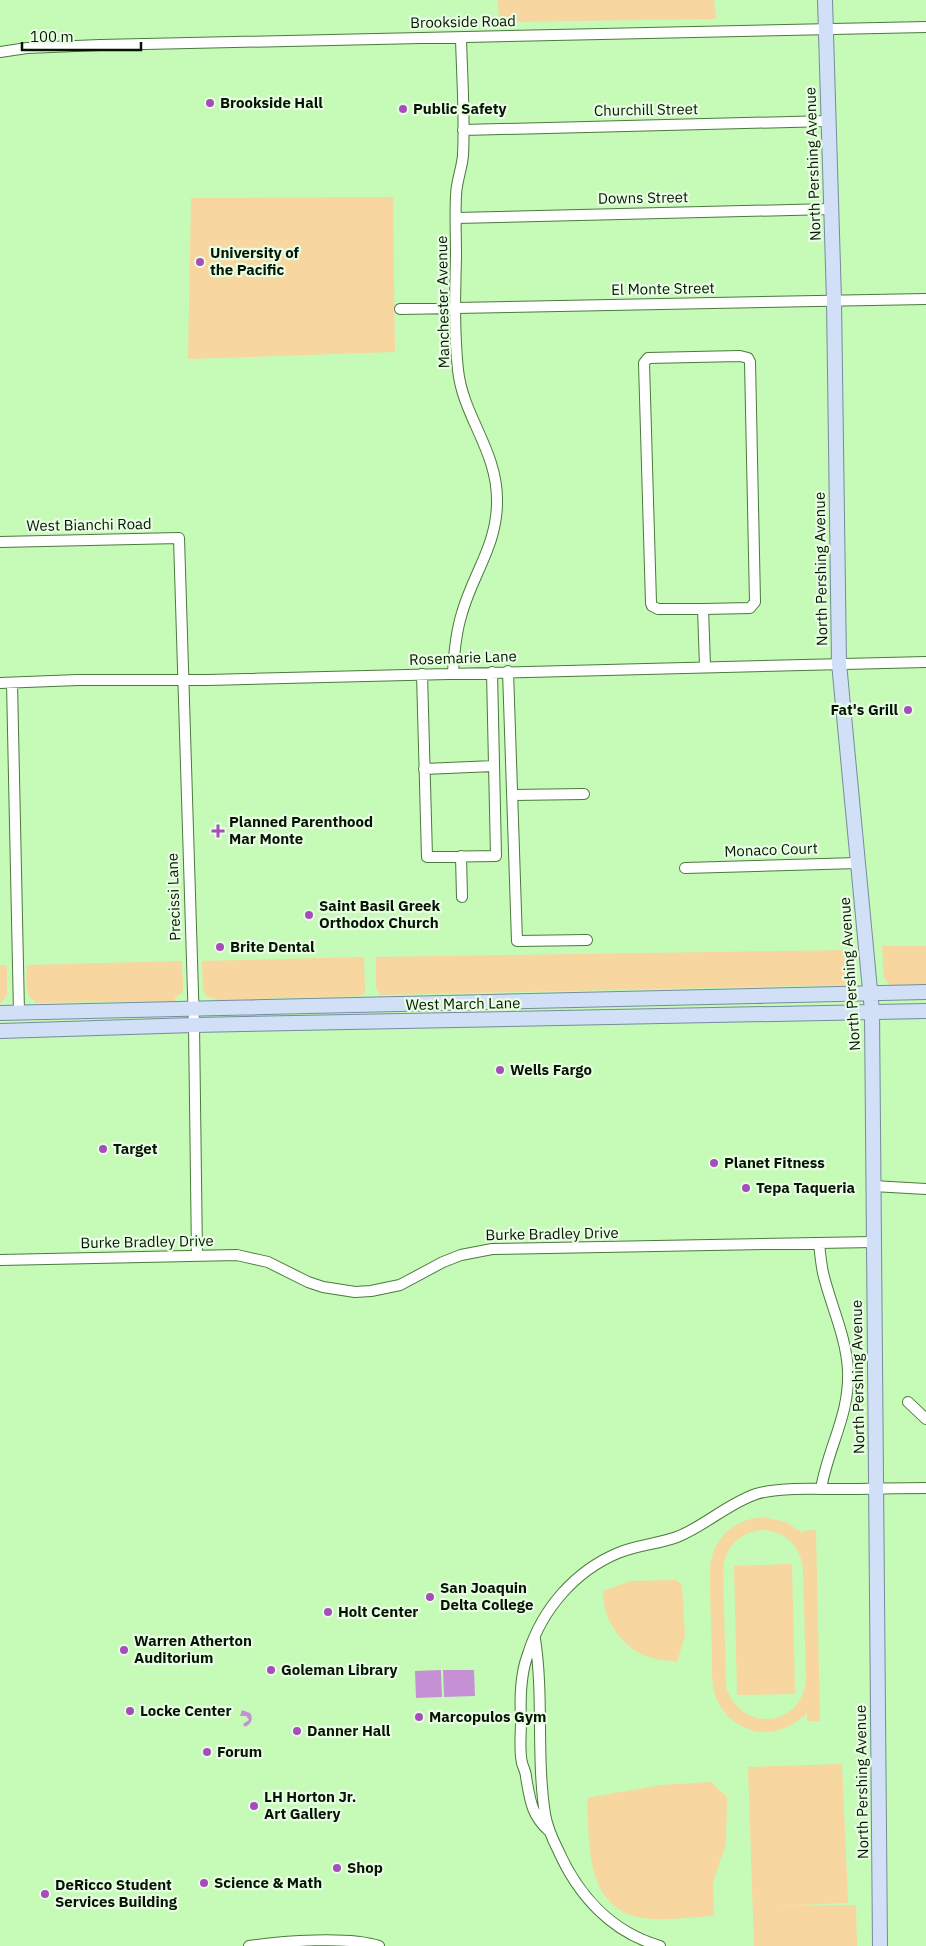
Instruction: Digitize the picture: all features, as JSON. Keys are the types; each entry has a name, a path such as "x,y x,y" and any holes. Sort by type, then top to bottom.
{"main road":[{"name":"North Pershing Avenue","path":"825,0 834,300 839,664 872,1011 880,1946"},
{"name":"West March Lane","path":"0,1013 194,1007 926,992"},
{"name":"West March Lane","path":"0,1031 194,1025 926,1011"}],"street":[{"name":"Brookside Road","path":"0,52 26,48 66,46 926,27"},
{"name":"Manchester Avenue","path":"453,673 462,613 488,551 494,532 498,501 492,462 469,411 458,372 455,308 456,191 463,158 464,130 461,38"},
{"name":"Churchill Street","path":"464,130 828,120"},
{"name":"Downs Street","path":"456,218 830,209"},
{"name":"El Monte Street","path":"400,309 834,300 926,300"},
{"path":"740,356 748,358 750,362 755,602 750,608 703,609 658,609 651,604 644,363 648,358 740,356"},
{"name":"West Bianchi Road","path":"0,542 179,538"},
{"name":"Precissi Lane","path":"179,538 182,680 194,1007 197,1256"},
{"path":"703,609 705,666"},
{"name":"Rosemarie Lane","path":"0,683 926,662"},
{"path":"508,671 517,941 587,940"},
{"path":"422,674 427,856 496,856 492,672"},
{"path":"12,683 19,1012"},
{"path":"424,769 494,766"},
{"path":"513,795 584,794"},
{"path":"461,856 462,897"},
{"name":"Monaco Court","path":"685,868 858,863"},
{"path":"873,1186 926,1189"},
{"name":"Burke Bradley Drive","path":"0,1260 237,1255 252,1257 275,1265 308,1282 323,1287 356,1292 371,1292 400,1285 444,1262 460,1256 492,1249 873,1242"},
{"path":"819,1243 823,1273 840,1324 848,1371 846,1401 825,1465 821,1489"},
{"path":"908,1402 926,1419"},
{"path":"549,1831 533,1813 526,1774 521,1762 520,1702 523,1675 534,1638 547,1611 562,1592 582,1574 602,1560 636,1546 675,1538 689,1532 724,1509 754,1495 821,1489 926,1488"},
{"path":"534,1638 540,1693 544,1804 549,1831 572,1878 592,1905 617,1926 660,1946"},
{"path":"250,1946 272,1943 350,1940 379,1946"}],"shaded area":[{"path":"498,0 714,0 716,19 499,22"},
{"path":"393,197 395,352 188,359 191,198"},
{"path":"882,946 926,946 926,984 890,985 884,978"},
{"path":"851,950 854,977 849,985 380,995 376,988 376,957"},
{"path":"364,957 365,992 361,996 215,1000 206,996 203,989 202,961"},
{"path":"182,961 183,992 175,998 175,1001 35,1003 27,991 27,965"},
{"path":"0,965 7,965 7,995 0,1004"},
{"path":"762,1517 786,1522 802,1533 802,1531 816,1530 820,1721 807,1721 807,1713 783,1729 769,1732 755,1731 736,1723 722,1709 714,1692 711,1560 714,1550 725,1534 741,1522","holes":["754,1531 778,1533 790,1541 799,1553 802,1561 806,1678 802,1695 794,1707 783,1715 770,1719 757,1718 744,1712 734,1702 726,1687 723,1571 726,1555 734,1543 746,1534"]},
{"path":"792,1564 795,1694 737,1695 734,1566"},
{"path":"676,1580 682,1585 685,1635 677,1662 650,1657 628,1645 614,1630 603,1601 603,1591 631,1581"},
{"path":"441,1670 442,1697 416,1698 415,1671"},
{"path":"443,1670 474,1670 475,1696 444,1697"},
{"path":"242,1710 250,1713 252,1717 250,1723 245,1727 243,1724 249,1720 246,1716 240,1716"},
{"path":"842,1764 848,1903 771,1906 856,1905 857,1946 754,1946 748,1767"},
{"path":"711,1782 727,1797 726,1844 713,1882 714,1916 655,1919 637,1917 620,1910 607,1899 599,1885 593,1868 590,1851 587,1798 661,1785"}],"place":[{"name":"Brookside Hall","path":"210,103"},
{"name":"Public Safety","path":"403,109"},
{"name":"University of the Pacific","path":"200,262"},
{"name":"Fat's Grill","path":"908,710"},
{"name":"Planned Parenthood Mar Monte","path":"218,831"},
{"name":"Saint Basil Greek Orthodox Church","path":"309,915"},
{"name":"Brite Dental","path":"220,947"},
{"name":"Wells Fargo","path":"500,1070"},
{"name":"Target","path":"103,1149"},
{"name":"Planet Fitness","path":"714,1163"},
{"name":"Tepa Taqueria","path":"746,1188"},
{"name":"San Joaquin Delta College","path":"430,1597"},
{"name":"Holt Center","path":"328,1612"},
{"name":"Warren Atherton Auditorium","path":"124,1650"},
{"name":"Goleman Library","path":"271,1670"},
{"name":"Locke Center","path":"130,1711"},
{"name":"Marcopulos Gym","path":"419,1717"},
{"name":"Danner Hall","path":"297,1731"},
{"name":"Forum","path":"207,1752"},
{"name":"LH Horton Jr. Art Gallery","path":"254,1806"},
{"name":"Shop","path":"337,1868"},
{"name":"Science & Math","path":"204,1883"},
{"name":"DeRicco Student Services Building","path":"45,1894"}]}
